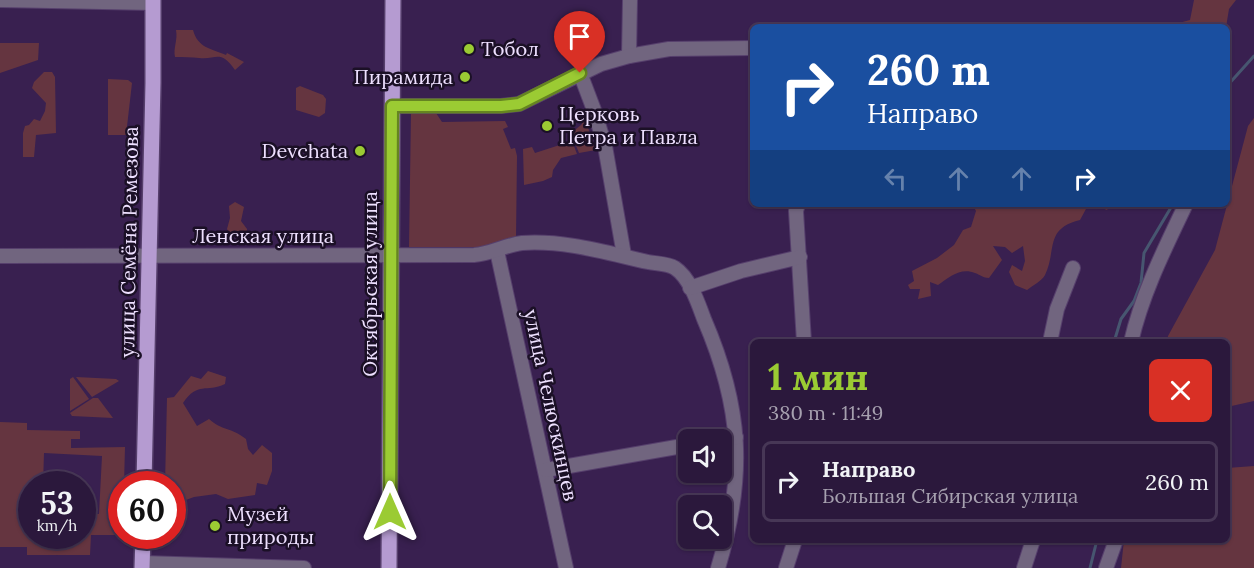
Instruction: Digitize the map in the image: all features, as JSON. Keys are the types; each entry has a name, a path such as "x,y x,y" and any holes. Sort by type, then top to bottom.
{"main road":[{"name":"Октябрьская улица","path":"389,568 393,0"},
{"name":"улица Семёна Ремезова","path":"144,471 153,2"},
{"path":"142,565 143,549"}],"street":[{"path":"0,0 153,2"},
{"path":"629,56 630,0"},
{"path":"392,106 519,104 580,73 629,56 669,49 750,48"},
{"path":"580,73 605,146 624,255"},
{"path":"797,207 804,339"},
{"path":"1132,339 1160,257 1185,207"},
{"name":"Ленская улица","path":"0,256 483,255 514,244 541,243 599,250 654,264 672,266 690,288 717,349 734,412 736,488 731,520 718,568"},
{"name":"улица Челюскинцев","path":"497,251 566,568"},
{"path":"690,288 741,271 800,257"},
{"path":"1051,339 1057,309 1073,268"},
{"path":"732,438 736,437"},
{"path":"546,470 678,447"},
{"path":"786,568 794,543"},
{"path":"1024,568 1032,543"},
{"path":"1106,568 1115,543"},
{"path":"142,565 304,568"}],"shaded area":[{"path":"1194,0 1236,0 1229,9 1226,24 1175,24 1190,20"},
{"path":"176,30 193,30 198,41 205,47 226,55 227,53 244,62 235,70 226,60 218,57 175,57"},
{"path":"0,43 39,43 38,60 0,73"},
{"path":"44,72 52,72 55,77 56,133 36,135 34,157 23,157 25,126 34,119 40,121 45,111 46,103 32,88 34,82"},
{"path":"108,79 128,80 132,83 126,135 108,135"},
{"path":"300,86 323,95 326,99 325,113 319,117 296,110 296,88"},
{"path":"411,113 436,113 442,122 505,121 508,127 503,129 511,149 515,148 517,156 516,238 486,247 409,247"},
{"path":"1254,118 1254,401 1230,406 1230,339 1168,339 1215,250 1226,207 1230,207 1230,194 1248,126"},
{"path":"585,119 596,150 579,153 571,133"},
{"path":"572,141 577,154 561,158 553,170 552,177 524,185 523,149 532,147 535,153"},
{"path":"235,202 244,207 241,221 247,229 247,236 231,236 227,229 230,218 229,206"},
{"path":"974,207 1093,207 1086,209 1080,220 1061,229 1056,235 1045,275 1027,290 1015,285 1009,272 1012,265 1022,271 1025,261 1023,246 1012,253 1005,247 993,246 1002,260 989,278 970,271 960,272 938,285 930,282 931,296 918,299 920,289 910,289 908,285 914,281 912,271 937,258 954,245 963,230 971,227 976,211"},
{"path":"208,371 226,377 225,384 193,392 183,403 197,426 209,419 218,426 246,439 248,449 253,455 262,445 272,453 272,471 267,485 257,483 255,495 228,499 216,494 186,500 186,471 165,471 167,398 174,397 191,376 201,379"},
{"path":"73,377 89,399 70,411 70,379"},
{"path":"76,377 116,379 119,381 92,397"},
{"path":"93,398 98,398 113,418 72,416 70,413"},
{"path":"0,422 27,423 27,430 80,431 80,439 71,439 71,448 125,447 124,471 108,471 108,535 96,535 102,456 44,453 43,471 18,471 18,547 0,547"},
{"path":"1254,466 1254,568 1121,568 1124,543 1230,543 1230,468"},
{"path":"27,549 90,549 90,555 27,555"}],"waterway":[{"path":"1230,83 1254,56"},
{"path":"1115,339 1121,319 1134,301 1141,283 1144,253 1171,207"},
{"path":"1090,568 1096,543"}],"place":[{"name":"Тобол","path":"469,49"},
{"name":"Пирамида","path":"465,77"},
{"name":"Церковь Петра и Павла","path":"547,126"},
{"name":"Devchata","path":"360,151"},
{"name":"Музей природы","path":"215,526"}],"route":[{"path":"390,512 392,106 519,104 580,73"}]}
